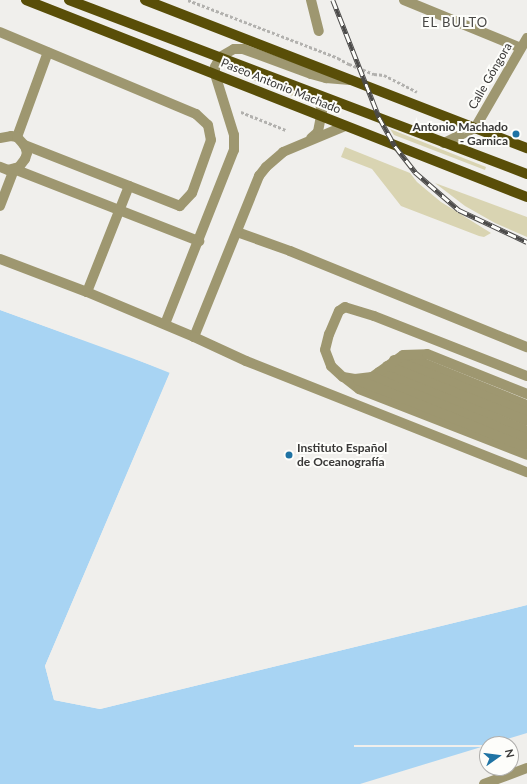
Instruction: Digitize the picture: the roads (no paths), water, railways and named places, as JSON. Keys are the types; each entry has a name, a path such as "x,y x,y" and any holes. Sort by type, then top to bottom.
{"main road":[{"name":"Paseo Antonio Machado","path":"26,0 527,196"},
{"name":"Paseo Antonio Machado","path":"69,0 527,174"},
{"path":"145,0 527,148"}],"street":[{"path":"311,0 319,31"},
{"path":"404,0 525,42"},
{"path":"0,32 196,114 208,125 211,140 192,193 180,206 21,141 1,137"},
{"name":"Calle Góngora","path":"475,128 525,42"},
{"path":"165,324 234,150 234,135 215,74 215,67 220,57 234,49 243,49 310,74 326,78 350,80"},
{"path":"0,167 8,170 14,169 23,164 26,159 27,152 21,141 48,52"},
{"path":"306,90 319,100 322,117 318,132 309,140"},
{"path":"194,337 259,176 266,167 283,152 345,126"},
{"path":"444,142 475,128"},
{"path":"14,169 199,241"},
{"path":"0,206 14,169"},
{"path":"86,292 129,186"},
{"path":"237,232 290,251 527,347"},
{"path":"0,259 165,324 260,367 524,470"},
{"path":"527,376 374,316 345,307 339,311 329,334 325,350 331,366 359,389 527,455"},
{"path":"357,379 383,369 404,355 427,354 527,394"},
{"path":"404,355 527,405"},
{"path":"383,369 527,413"},
{"path":"383,369 527,422"},
{"path":"383,369 527,430"},
{"path":"383,369 527,439"},
{"path":"343,377 357,379 527,448"},
{"path":"489,783 527,768"}],"water":[{"path":"0,310 170,372 45,666 54,700 100,709 527,605 527,733 517,736 479,736 479,748 360,784 0,784"}],"railway":[{"path":"333,0 379,117 395,146 415,172 459,210 527,242"}],"place":[{"name":"Antonio Machado - Garnica","path":"516,134"},
{"name":"Instituto Español de Oceanografía","path":"289,455"}],"district":[{"name":"EL BULTO","path":"455,22"}]}
